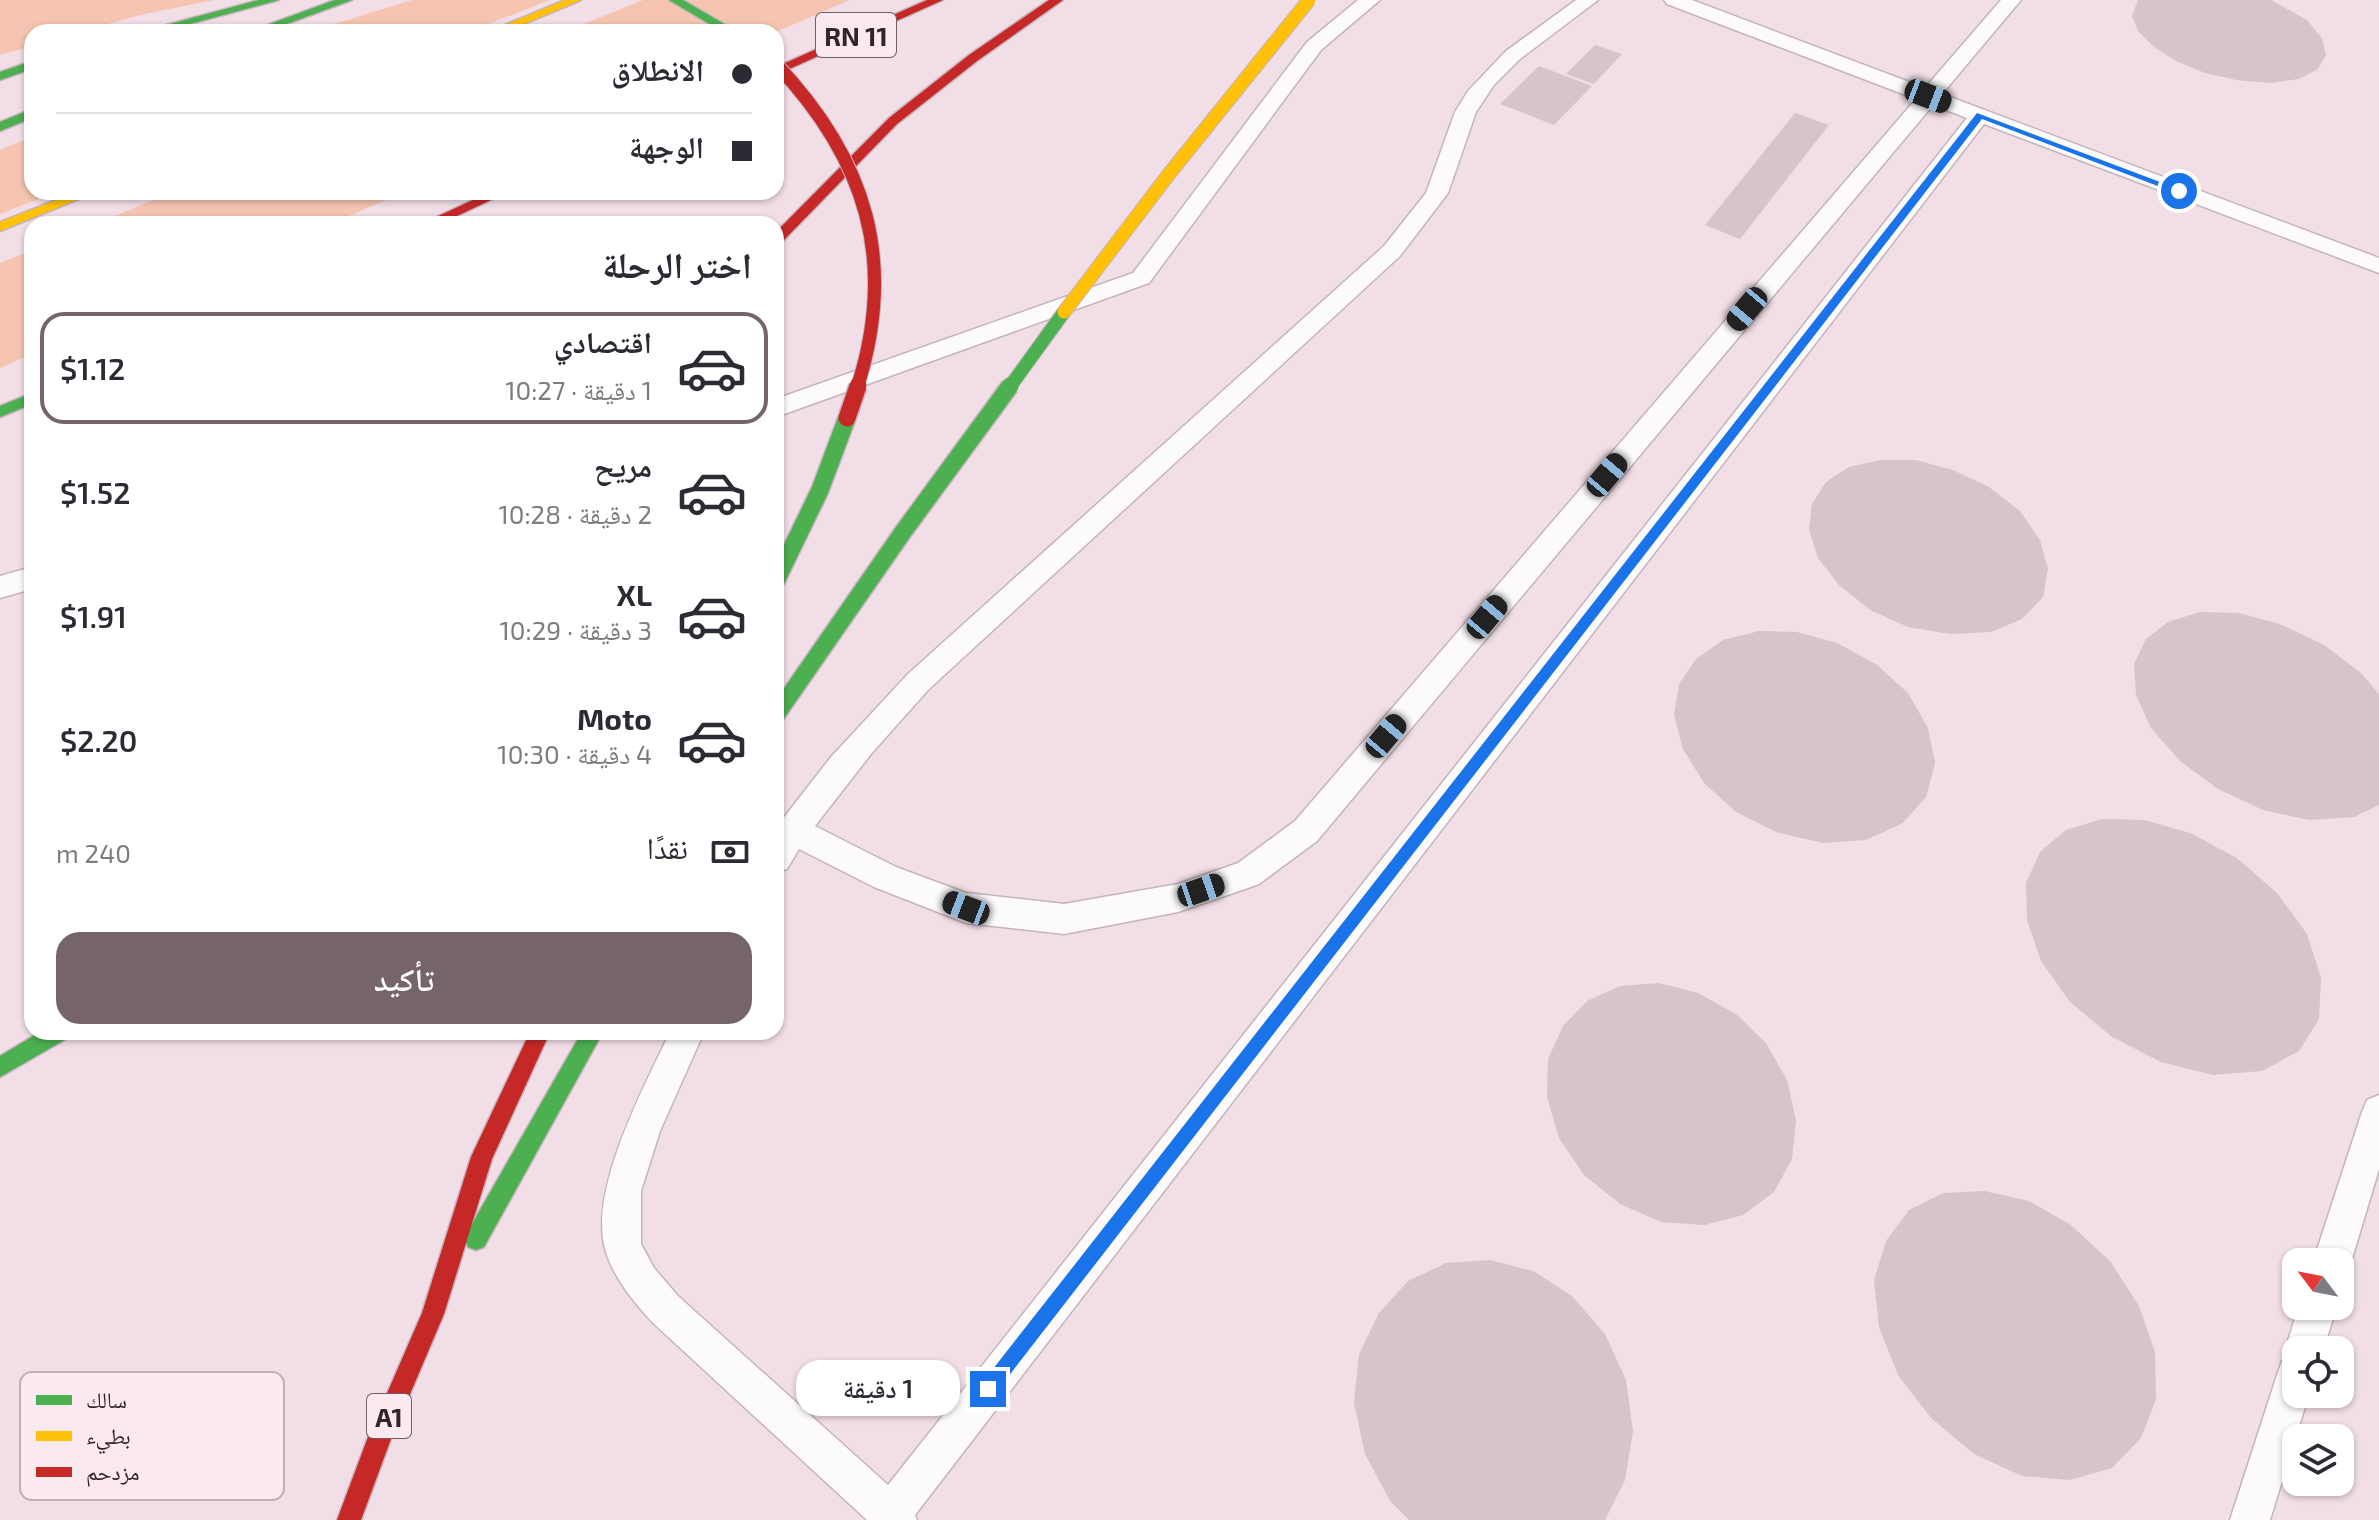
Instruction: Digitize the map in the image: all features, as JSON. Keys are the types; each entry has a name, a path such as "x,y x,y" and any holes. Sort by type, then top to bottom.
{"highway":[{"path":"178,24 273,0"},
{"path":"277,24 346,0"},
{"path":"514,24 575,0"},
{"path":"675,0 718,24"},
{"name":"RN 11","path":"784,67 937,0"},
{"path":"784,231 832,179 892,122 958,70 1057,0"},
{"path":"784,703 1003,389 1206,125 1309,0"},
{"path":"784,72 819,108 846,148 863,196 873,248 875,307 869,345 835,457 784,564"},
{"path":"0,127 24,116"},
{"path":"28,216 69,200"},
{"path":"446,216 483,200"},
{"path":"0,227 24,218"},
{"path":"0,412 24,402"},
{"path":"0,1067 46,1040"},
{"path":"433,1314 482,1157 536,1040"},
{"path":"433,1314 588,1040"},
{"name":"A1","path":"349,1520 380,1437 433,1314"}],"lane":[{"path":"784,405 1141,278 1314,46 1370,0"},
{"path":"784,845 856,746 918,682 1392,251 1425,213 1446,173 1474,96 1502,64 1588,0"},
{"path":"1674,0 2379,266"},
{"path":"793,830 885,877 966,908 1064,919 1178,898 1248,874 1306,831 2011,0"},
{"path":"683,1040 643,1128 623,1191 623,1247 641,1281 665,1309 894,1517 1980,115"},
{"path":"0,587 24,580"},
{"path":"2336,1248 2379,1112"},
{"path":"2250,1520 2286,1408"}],"shaded area":[{"path":"0,0 213,0 108,24 24,24 24,48 0,55"},
{"path":"412,0 550,0 488,24 334,24"},
{"path":"643,0 850,0 784,29 784,24 584,24"},
{"path":"24,140 24,200 36,200 0,214 0,150"},
{"path":"154,200 386,200 349,216 114,216"},
{"path":"24,253 24,358 0,368 0,263"}],"building":[{"path":"2138,0 2271,0 2307,20 2322,38 2326,55 2318,69 2299,79 2270,83 2205,73 2176,61 2154,47 2138,31 2132,16"},
{"path":"1595,45 1622,54 1594,84 1566,74"},
{"path":"1539,66 1592,86 1554,125 1500,104"},
{"path":"1795,113 1829,125 1740,239 1705,225"},
{"path":"1880,460 1916,460 1953,470 1989,487 2020,511 2040,540 2048,569 2043,597 2022,619 1991,632 1950,634 1908,627 1870,610 1839,585 1818,558 1809,530 1812,504 1826,482 1849,467"},
{"path":"2200,612 2239,613 2280,624 2324,645 2361,673 2379,694 2379,805 2354,817 2310,820 2263,810 2218,789 2180,761 2151,728 2136,695 2134,664 2146,639 2168,622"},
{"path":"1759,631 1797,632 1837,643 1876,664 1908,693 1928,728 1935,763 1926,797 1903,823 1866,840 1823,843 1776,832 1736,812 1704,783 1683,749 1674,715 1679,684 1696,659 1723,640"},
{"path":"2102,819 2145,820 2190,833 2237,858 2277,893 2307,934 2321,978 2319,1019 2299,1051 2262,1071 2213,1075 2161,1062 2112,1037 2070,1002 2041,961 2027,920 2026,883 2040,852 2066,830"},
{"path":"1659,983 1698,993 1736,1014 1766,1043 1787,1080 1796,1120 1792,1159 1774,1192 1743,1215 1704,1225 1661,1222 1620,1204 1584,1175 1559,1138 1547,1097 1548,1059 1563,1026 1587,1001 1620,986"},
{"path":"1984,1191 2029,1201 2071,1225 2110,1261 2139,1306 2155,1352 2156,1399 2141,1438 2112,1468 2070,1480 2022,1476 1974,1454 1931,1418 1898,1375 1879,1327 1874,1280 1886,1241 1909,1210 1943,1193"},
{"path":"1490,1260 1533,1271 1572,1296 1605,1334 1626,1380 1633,1431 1625,1480 1605,1520 1409,1520 1390,1501 1365,1454 1354,1403 1359,1354 1379,1313 1408,1281 1446,1263"}],"traffic: fast":[{"path":"178,24 273,0"},
{"path":"277,24 346,0"},
{"path":"675,0 718,24"},
{"path":"0,76 24,68"},
{"path":"0,127 24,116"},
{"path":"784,703 903,532 1064,312"},
{"path":"0,412 24,402"},
{"path":"784,564 820,490 847,418"},
{"path":"0,1067 46,1040"},
{"path":"476,1239 588,1040"}],"traffic: slow":[{"path":"514,24 575,0"},
{"path":"1064,312 1169,174 1309,0"},
{"path":"28,216 69,200"},
{"path":"0,227 24,218"}],"traffic: jam":[{"path":"784,67 937,0"},
{"path":"784,232 893,121 973,58 1057,0"},
{"path":"784,73 823,119 842,150 868,215 876,286 873,323 866,359 847,418"},
{"path":"446,216 483,200"},
{"path":"349,1520 380,1437 433,1314 482,1157 536,1040"}],"route":[{"path":"988,1389 1980,115 2179,191"}]}
